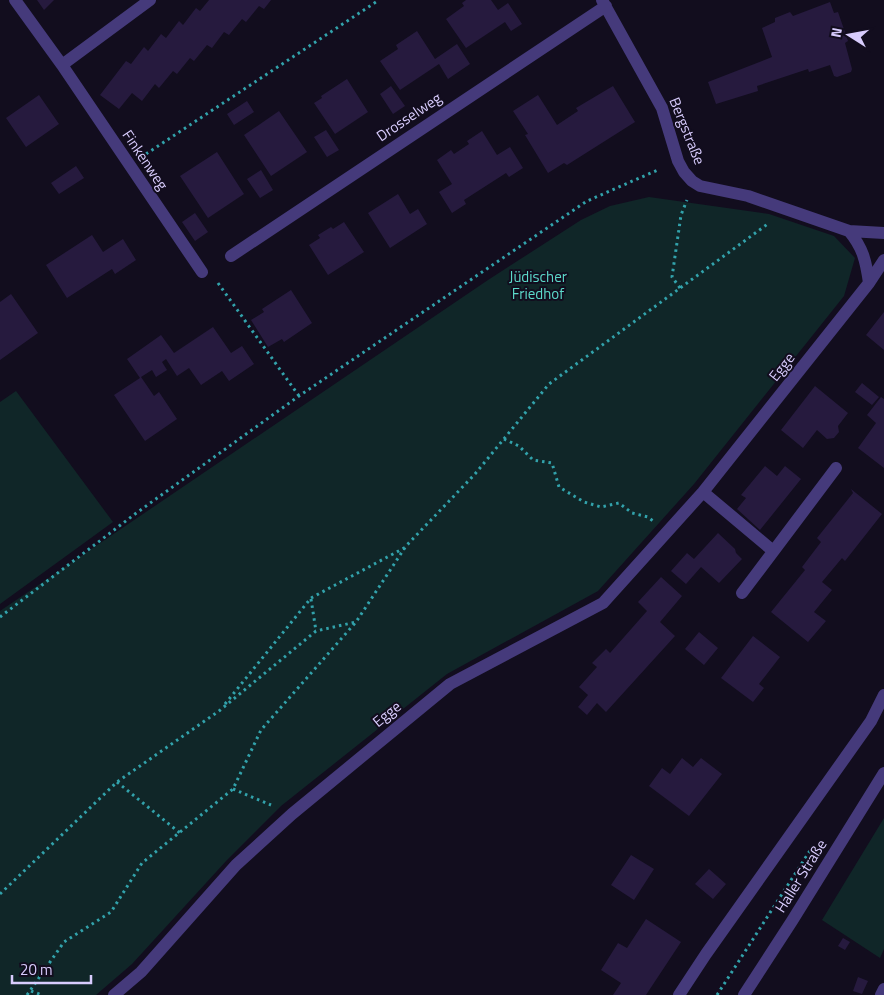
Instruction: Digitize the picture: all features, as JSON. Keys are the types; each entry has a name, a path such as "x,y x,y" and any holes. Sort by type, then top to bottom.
{"street":[{"name":"Finkenweg","path":"15,0 208,275"},
{"path":"62,65 150,0"},
{"name":"Bergstraße","path":"604,3 662,108 678,161 692,181 700,186 748,196 849,231 884,233"},
{"name":"Drosselweg","path":"231,256 604,3"},
{"path":"849,231 858,242 866,262 869,283"},
{"name":"Egge","path":"114,995 142,972 236,865 292,814 450,684 603,603 704,492 869,283 884,260"},
{"path":"742,593 772,550 836,468"},
{"path":"704,492 772,550"},
{"path":"680,995 706,954 871,721 884,695"},
{"name":"Haller Straße","path":"744,995 884,772"},
{"path":"881,995 884,989"}],"path":[{"path":"129,165 379,0"},
{"path":"0,617 135,514 299,396 586,201 678,161"},
{"path":"680,288 672,277 681,215 686,205 692,181"},
{"path":"27,995 31,992 64,942 111,912 142,863 233,790 261,730 356,622 406,546 475,474 549,384 787,210"},
{"path":"208,275 299,396"},
{"path":"504,439 519,446 533,460 552,463 559,487 584,502 601,507 619,503 632,513 648,517 667,532"},
{"path":"219,711 311,598 406,546"},
{"path":"311,598 316,631"},
{"path":"0,894 117,782 219,711 316,631 356,622"},
{"path":"117,782 180,833"},
{"path":"233,790 292,814"},
{"path":"717,995 815,843"},
{"path":"31,992 42,995"}],"green space":[{"name":"Jüdischer Friedhof","path":"649,197 769,214 834,236 855,258 844,296 694,484 598,591 447,674 281,806 227,860 132,964 96,995 0,995 0,611 488,280 581,220 610,206"},
{"path":"16,391 113,522 0,604 0,402"},
{"path":"884,818 884,949 880,958 822,920"}],"building":[{"path":"37,0 54,0 44,10"},
{"path":"209,0 271,0 264,9 259,6 246,22 242,19 229,35 224,32 212,48 207,45 194,61 190,58 177,74 173,71 159,88 155,84 142,101 132,93 119,109 100,95 126,61 131,64 144,47 148,51 161,34 166,38 179,21 183,25 196,8 200,11"},
{"path":"466,0 491,0 498,10 508,3 522,24 511,31 505,22 466,48 446,19 464,6 462,3"},
{"path":"830,2 834,13 838,12 848,41 845,43 852,69 851,72 837,77 834,76 830,65 809,72 808,69 757,86 758,91 716,104 708,82 772,57 762,28 775,22 775,18 790,12 793,16"},
{"path":"417,31 435,59 457,44 470,64 448,79 439,64 400,90 380,61 398,49 396,45"},
{"path":"347,79 368,112 335,134 314,103 322,98 321,96"},
{"path":"391,86 405,106 393,114 380,94"},
{"path":"613,86 635,122 567,165 564,163 548,173 525,135 528,134 513,111 538,95 557,125 578,111 576,108"},
{"path":"39,95 59,124 26,147 6,118"},
{"path":"247,101 254,112 234,125 227,114"},
{"path":"279,111 307,152 271,176 244,135"},
{"path":"326,130 339,150 327,157 314,137"},
{"path":"482,131 497,155 510,147 523,168 509,177 506,173 464,200 466,204 452,213 439,192 452,184 437,160 451,150 454,154 469,144 467,141"},
{"path":"217,152 244,194 208,218 180,176"},
{"path":"76,166 84,178 59,194 51,183"},
{"path":"261,170 273,190 260,198 247,179"},
{"path":"398,194 410,214 418,209 427,224 390,248 368,213"},
{"path":"195,213 208,232 195,241 182,222"},
{"path":"344,222 364,252 328,275 309,245 320,238 318,235"},
{"path":"92,235 103,252 123,239 136,260 115,274 112,269 67,298 46,265"},
{"path":"291,290 312,323 284,342 282,339 268,347 251,320 264,312 262,309"},
{"path":"11,294 38,333 0,360 0,302"},
{"path":"884,312 884,350 866,335"},
{"path":"213,327 231,353 242,346 254,364 229,381 222,371 201,385 189,368 177,376 166,359 162,362 167,370 156,377 152,370 141,377 154,396 159,392 177,419 145,441 114,395 140,378 127,359 161,335 174,353"},
{"path":"862,383 879,397 872,405 855,392"},
{"path":"815,386 848,413 838,426 839,432 834,438 827,439 817,430 803,448 781,430"},
{"path":"881,397 884,399 884,468 858,448 876,423 867,415"},
{"path":"765,466 777,476 785,466 801,479 760,530 737,509 746,498 741,495"},
{"path":"851,489 882,514 845,561 842,558 822,582 832,590 814,612 826,621 808,642 771,612 805,570 802,567 821,542 817,538 853,493"},
{"path":"718,533 735,549 742,559 719,583 701,567 686,584 671,571 687,553 694,559"},
{"path":"661,577 682,596 660,622 675,636 606,712 597,703 587,715 578,707 588,695 579,687 597,667 592,663 606,649 610,653 647,611 638,602"},
{"path":"699,632 718,648 704,665 685,649"},
{"path":"753,636 780,657 759,684 764,688 753,702 721,678"},
{"path":"682,758 693,767 701,758 722,774 689,816 649,786 662,768 670,774"},
{"path":"631,855 654,869 634,900 611,885"},
{"path":"709,869 726,884 713,899 695,884"},
{"path":"646,919 681,942 646,995 613,995 621,983 601,970 618,943 627,948"},
{"path":"843,938 850,942 845,950 838,946"},
{"path":"858,977 868,981 862,994 853,991"}]}
